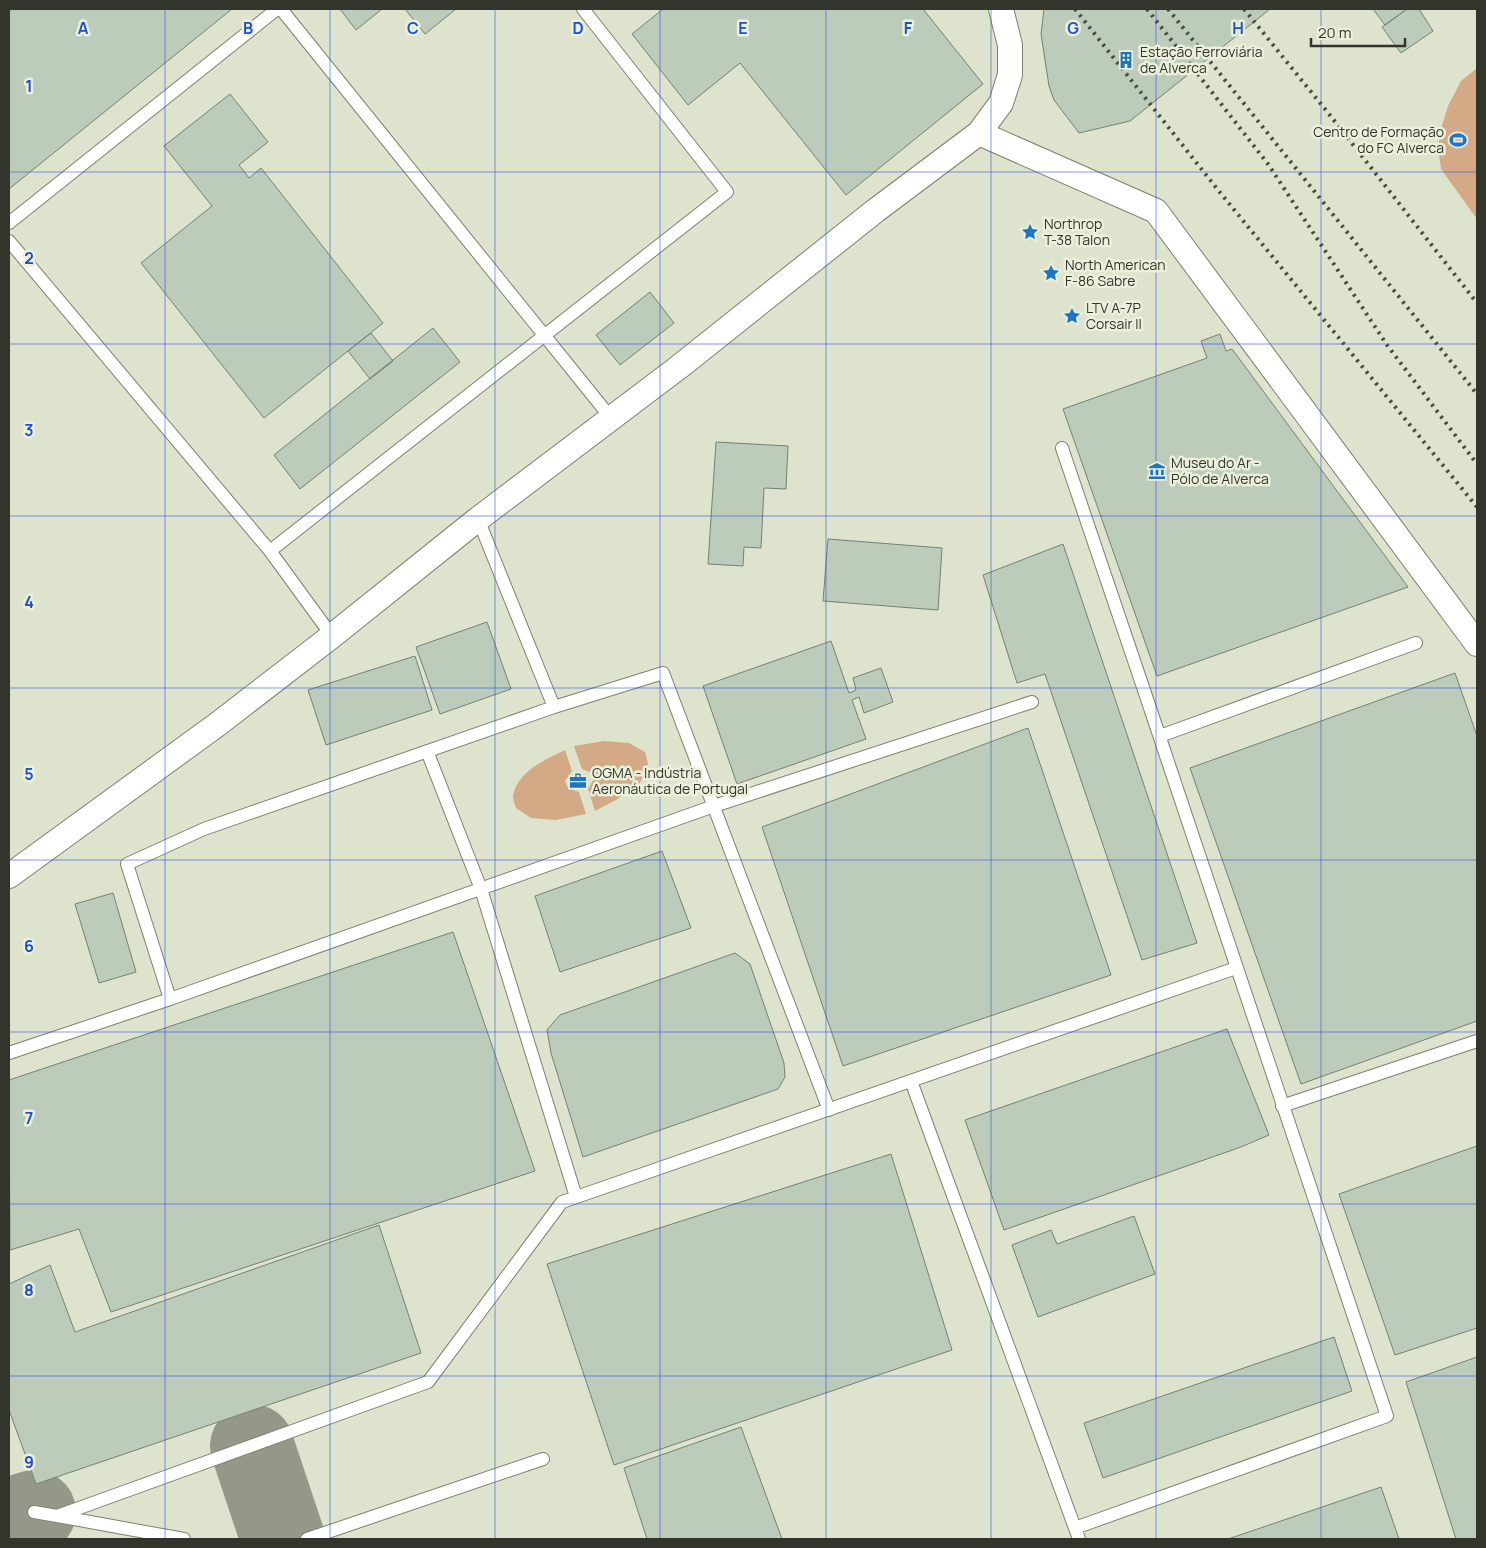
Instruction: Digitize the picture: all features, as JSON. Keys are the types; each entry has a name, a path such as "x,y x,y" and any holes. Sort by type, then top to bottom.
{"street":[{"path":"9,876 197,739 332,636 478,518 679,367 875,211 978,133 1001,103 1010,75 1010,46 1001,9"},
{"path":"978,133 1156,211 1477,644"}],"lane":[{"path":"9,223 277,9"},
{"path":"281,9 611,418"},
{"path":"270,551 727,192 583,9"},
{"path":"9,241 270,551 332,636"},
{"path":"911,1081 1077,1534 1388,1416 1282,1106 1160,736 1062,448"},
{"path":"478,518 554,707"},
{"path":"1160,736 1416,643"},
{"path":"170,999 128,864 204,829 554,707 663,674 829,1110"},
{"path":"9,1053 170,999 714,806 1032,702"},
{"path":"426,751 481,889 576,1197"},
{"path":"57,1516 428,1382 562,1202 1236,968"},
{"path":"1282,1106 1477,1041"},
{"path":"307,1539 543,1460"},
{"path":"34,1512 184,1539"}],"shaded area":[{"name":"Centro de Formação do FC Alverca","path":"1477,68 1477,219 1441,169 1438,148 1440,132 1448,106 1461,81"},
{"path":"604,741 629,743 645,752 648,764 640,783 616,800 595,811 588,789 594,779 592,773 582,769 574,746"},
{"path":"565,750 572,771 565,781 568,788 579,792 586,814 556,820 531,818 516,808 513,797 515,788 520,780 533,768"}],"building":[{"path":"9,9 232,9 9,189"},
{"path":"340,9 382,9 356,30"},
{"path":"405,9 456,9 425,34"},
{"path":"663,9 923,9 983,84 846,195 740,63 688,105 632,34"},
{"name":"Estação Ferroviária de Alverca","path":"1044,9 1270,9 1130,121 1079,133 1054,100 1049,86 1041,34"},
{"path":"1373,9 1407,9 1385,25"},
{"path":"1407,9 1419,9 1433,31 1401,53 1382,27"},
{"path":"230,94 268,142 239,165 249,178 261,168 383,323 264,418 141,263 212,206 164,146"},
{"path":"650,292 674,323 620,365 596,335"},
{"path":"433,328 460,362 300,489 274,455"},
{"path":"371,333 393,361 370,379 348,351"},
{"path":"1220,334 1226,351 1232,349 1408,587 1157,676 1063,409 1207,358 1201,341"},
{"path":"716,442 788,446 786,489 764,488 761,548 744,547 743,566 708,564"},
{"path":"828,539 942,548 938,610 823,601"},
{"path":"1063,544 1197,943 1142,960 1045,674 1017,683 983,575"},
{"path":"487,622 511,689 440,714 416,647"},
{"path":"831,641 849,693 856,690 853,678 881,668 893,702 864,713 859,697 852,700 866,739 737,784 703,686"},
{"path":"415,656 432,710 326,745 308,690"},
{"path":"1455,673 1477,736 1477,1021 1301,1084 1190,768"},
{"path":"1028,728 1111,975 843,1066 762,827"},
{"path":"662,851 691,928 560,972 535,896"},
{"path":"113,893 136,972 99,983 75,904"},
{"path":"453,932 535,1171 111,1312 79,1229 10,1250 9,1080"},
{"path":"735,953 750,964 784,1063 785,1077 778,1089 583,1157 551,1053 547,1030 560,1015"},
{"path":"1227,1029 1269,1135 1241,1147 1004,1230 965,1120"},
{"path":"1477,1146 1477,1328 1395,1355 1339,1194"},
{"path":"891,1154 952,1350 614,1465 547,1264"},
{"path":"1134,1216 1155,1274 1038,1317 1012,1245 1051,1230 1057,1244"},
{"path":"379,1225 421,1353 36,1484 9,1410 9,1284 50,1265 75,1332"},
{"path":"1334,1337 1352,1391 1103,1478 1084,1423"},
{"path":"1477,1357 1477,1539 1456,1539 1406,1382"},
{"path":"741,1427 782,1539 647,1539 624,1468"},
{"path":"1381,1487 1399,1539 1228,1539"}],"taxiway":[{"path":"252,1446 283,1539"},
{"path":"9,1520 34,1512"}],"railway":[{"path":"1075,9 1218,190 1477,507"},
{"path":"1147,9 1268,164 1387,345 1477,464"},
{"path":"1168,9 1477,394"},
{"path":"1244,9 1477,303"}],"place":[{"name":"Estação Ferroviária de Alverca","path":"1126,60"},
{"name":"Centro de Formação do FC Alverca","path":"1458,140"},
{"name":"Northrop T-38 Talon","path":"1030,232"},
{"name":"North American F-86 Sabre","path":"1051,273"},
{"name":"LTV A-7P Corsair II","path":"1072,316"},
{"name":"Museu do Ar - Pólo de Alverca","path":"1157,471"},
{"name":"OGMA - Indústria Aeronáutica de Portugal","path":"578,781"}]}
